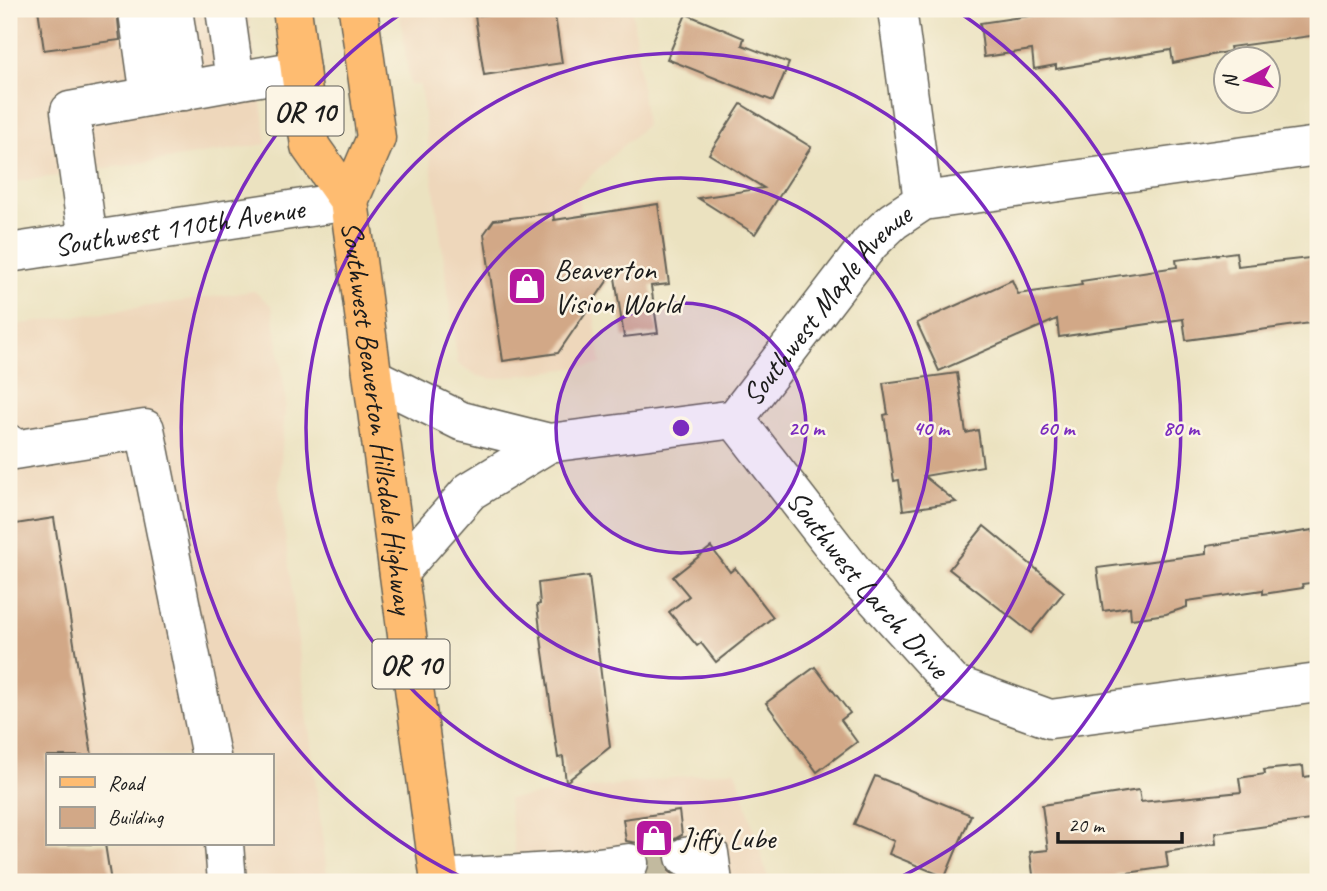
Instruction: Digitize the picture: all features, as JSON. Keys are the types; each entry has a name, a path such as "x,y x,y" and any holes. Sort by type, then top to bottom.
{"main road":[{"name":"Southwest Beaverton Hillsdale Highway","path":"292,9 310,146 349,201 440,880"},
{"name":"Southwest Beaverton Hillsdale Highway","path":"349,201 376,138 358,9"}],"street":[{"path":"225,9 235,81"},
{"path":"897,9 923,201"},
{"path":"156,10 168,93"},
{"path":"88,240 70,111 300,70"},
{"name":"Southwest Maple Avenue","path":"374,379 461,421 549,443 735,419 870,243 893,221 923,201 1318,146"},
{"name":"Southwest 110th Avenue","path":"9,253 349,201"},
{"name":"Southwest Larch Drive","path":"735,419 862,583 953,684 1050,719 1318,683"},
{"path":"9,444 14,450 145,429 211,754"},
{"name":"Southwest Maple Avenue","path":"399,572 470,491 549,443"},
{"path":"224,846 227,882"},
{"path":"685,857 709,853 713,882"},
{"path":"440,880 569,877 629,863"}],"shaded area":[{"path":"9,9 248,9 267,144 9,183"},
{"path":"399,9 632,9 646,125 577,188 601,364 493,379 478,376 458,364 420,85 410,85"},
{"path":"254,291 272,306 286,398 279,487 328,882 9,882 9,326"},
{"path":"736,770 769,882 519,882 508,799"}],"building":[{"path":"38,9 117,9 120,40 44,50"},
{"path":"526,9 554,9 562,63 484,75 475,16"},
{"path":"1077,9 1318,9 1318,35 1237,46 1212,46 1212,55 1173,63 1171,50 1056,69 1056,65 1034,69 1032,50 984,57 980,23"},
{"path":"686,14 744,38 742,45 789,63 773,101 667,59"},
{"path":"741,104 811,147 755,234 698,198 764,188 709,154"},
{"path":"658,204 669,284 651,286 658,333 624,337 614,271 558,353 503,361 484,234 494,220 553,213 554,220"},
{"path":"1236,252 1238,266 1318,257 1318,322 1186,340 1183,319 1059,337 1057,319 939,371 917,323 1012,280 1018,294 1082,285 1081,281 1177,267 1176,260"},
{"path":"957,373 966,433 978,430 983,466 924,476 956,502 903,510 899,480 894,481 884,415 888,414 883,383"},
{"path":"54,518 92,754 46,754 46,846 105,846 111,882 9,882 9,525"},
{"path":"984,526 1064,592 1031,633 949,569"},
{"path":"1313,530 1318,582 1302,584 1303,588 1263,594 1263,590 1187,601 1187,607 1166,614 1131,619 1130,607 1103,611 1097,568 1206,554 1206,546"},
{"path":"711,547 730,572 735,568 773,617 716,662 701,643 697,646 669,612 689,596 673,577"},
{"path":"589,576 610,747 566,782 563,757 558,758 542,645 537,605 540,604 538,583"},
{"path":"815,667 850,713 841,720 857,742 817,772 766,703"},
{"path":"1303,766 1304,777 1318,775 1318,819 1215,833 1216,844 1166,852 1168,867 1114,875 1130,882 1034,882 1030,852 1048,850 1042,805 1139,790 1141,802 1241,792 1239,778 1265,774 1264,770"},
{"path":"875,776 971,815 945,877 889,854 894,841 854,824"},
{"name":"Jiffy Lube","path":"679,811 682,835 671,841 664,850 663,860 669,871 688,882 638,882 649,872 651,860 646,849 638,843 626,841 623,819"}],"tunnel":[{"path":"629,863 685,857"}],"place":[{"name":"Beaverton Vision World","path":"527,286"},
{"name":"Jiffy Lube","path":"654,838"}]}
